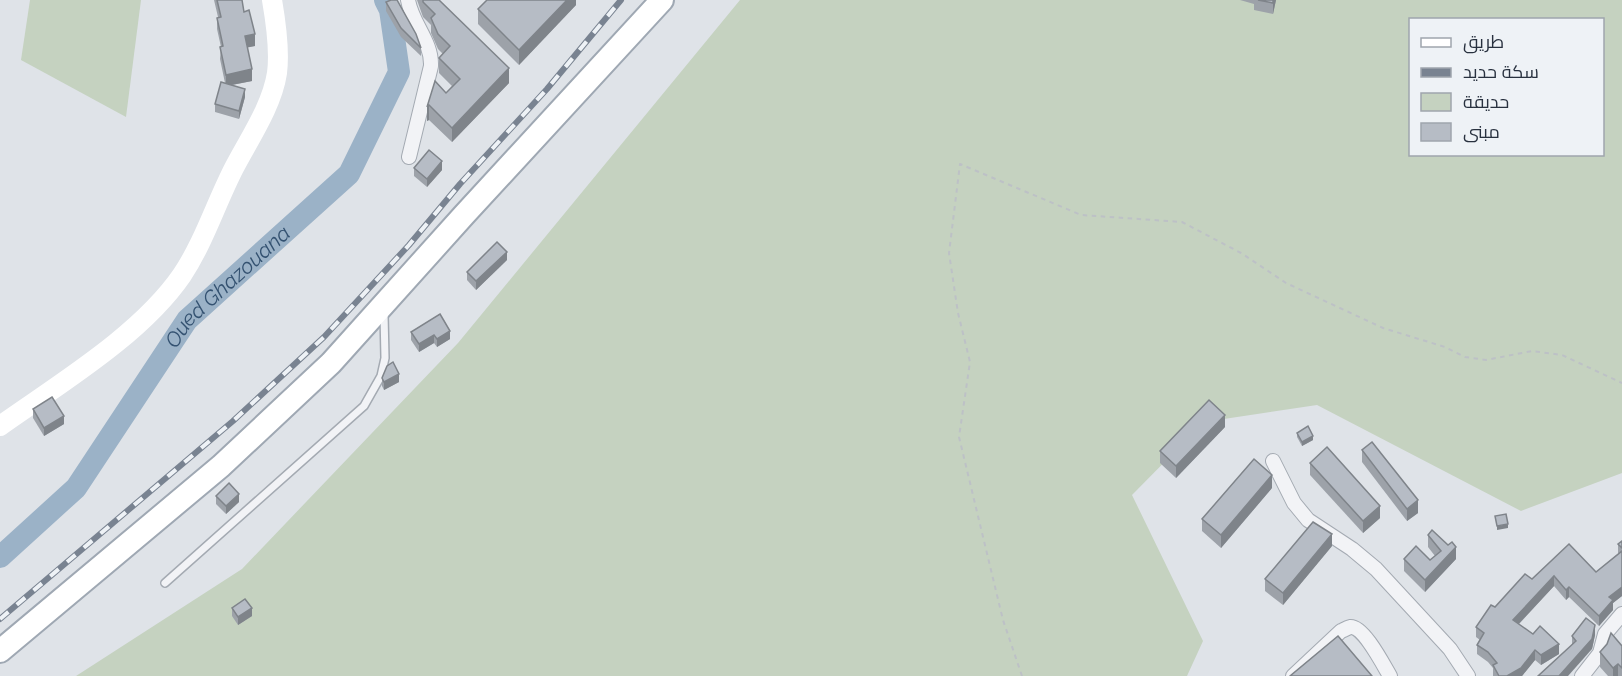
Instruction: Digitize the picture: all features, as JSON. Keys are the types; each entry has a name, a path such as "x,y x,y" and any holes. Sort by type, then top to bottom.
{"main road":[{"path":"0,426 119,339 167,294 182,274 269,100 277,73 277,43 272,0"},
{"path":"0,651 237,451 331,363 662,0"}],"street":[{"path":"408,0 412,14 432,55 409,157"},
{"path":"1273,461 1294,503 1308,520 1352,549 1376,569 1450,649 1468,676"},
{"path":"1582,676 1600,654 1605,634 1622,614"},
{"path":"1293,676 1341,631 1349,627 1358,628 1364,634 1390,676"}],"lane":[{"path":"165,583 364,406 381,376 386,358 383,305"}],"path":[{"path":"1022,676 1003,620 959,437 970,362 958,313 949,253 960,164 1081,215 1182,222 1241,253 1286,283 1383,328 1445,347 1465,357 1486,360 1532,351 1562,355 1622,383"}],"green space":[{"path":"30,0 141,0 126,117 21,60"},
{"path":"740,0 1622,0 1622,473 1521,511 1317,405 1204,422 1132,495 1203,641 1187,676 76,676 242,569 458,343"}],"building":[{"path":"217,0 242,0 244,12 249,10 255,34 245,36 252,69 226,75 220,47 223,46 217,18 221,17"},
{"path":"397,0 421,48 401,28 386,2"},
{"path":"423,0 439,0 509,68 452,128 429,105 427,107 435,81 446,93 460,79 439,58 450,46 438,34 431,18 435,14"},
{"path":"487,0 567,0 519,50 478,9"},
{"path":"221,82 245,89 239,111 215,104"},
{"path":"429,150 442,161 427,179 414,168"},
{"path":"497,242 507,252 476,281 467,272"},
{"path":"440,314 450,331 437,339 434,335 419,344 411,332"},
{"path":"393,362 399,374 384,382 382,378 387,366"},
{"path":"52,397 64,416 44,428 33,409"},
{"path":"1209,400 1225,415 1176,466 1160,451"},
{"path":"1308,426 1313,436 1302,442 1297,433"},
{"path":"1372,442 1418,500 1407,509 1362,450"},
{"path":"1327,447 1380,506 1363,521 1310,463"},
{"path":"1254,459 1272,475 1221,535 1202,519"},
{"path":"229,483 239,494 226,506 216,496"},
{"path":"1506,514 1508,524 1497,526 1495,516"},
{"path":"1313,522 1332,534 1283,593 1265,579"},
{"path":"1432,530 1448,545 1452,542 1456,547 1425,580 1404,559 1416,546 1430,560 1441,551 1428,535"},
{"path":"1569,544 1596,572 1622,551 1622,587 1609,597 1613,600 1599,616 1569,587 1566,590 1554,576 1513,620 1533,634 1540,626 1559,644 1541,655 1535,650 1521,668 1507,676 1499,676 1493,665 1497,663 1488,652 1477,645 1484,633 1476,627 1491,605 1495,607 1525,574 1532,579"},
{"path":"245,599 252,608 238,617 232,608"},
{"path":"1586,618 1595,625 1592,639 1559,676 1538,676 1576,641 1572,636"},
{"path":"1611,633 1622,646 1622,668 1618,664 1613,668 1600,652 1607,644"},
{"path":"1338,636 1372,676 1290,676"}],"waterway":[{"name":"Oued Ghazouana","path":"0,557 76,488 187,320 349,174 399,72 390,10 385,0"}],"railway":[{"path":"0,619 233,421 324,337 547,89 621,0"}]}
